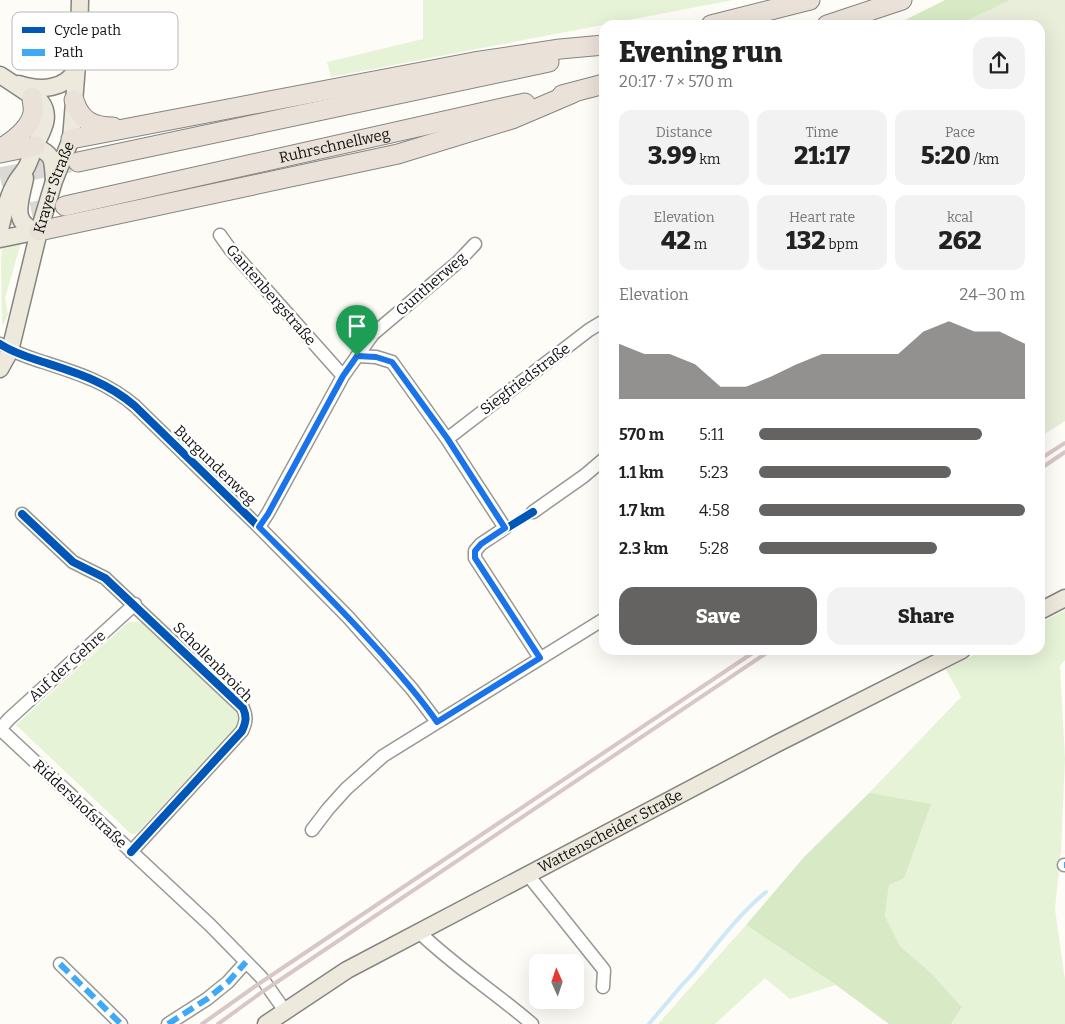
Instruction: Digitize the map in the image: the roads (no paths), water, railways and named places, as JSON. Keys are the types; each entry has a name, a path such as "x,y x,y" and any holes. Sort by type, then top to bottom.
{"highway":[{"path":"731,20 810,0"},
{"path":"842,20 902,0"},
{"path":"71,139 474,62 560,49 599,45"},
{"path":"78,162 599,51"},
{"name":"Ruhrschnellweg","path":"65,206 599,85"},
{"path":"39,231 398,154 512,119 572,93"},
{"path":"0,149 16,138 30,121 33,111 32,97"},
{"path":"74,100 82,116 93,124 104,127 136,127"},
{"path":"0,153 35,146"}],"main road":[{"path":"5,78 33,88 49,87 68,80 76,70"},
{"name":"Krayer Straße","path":"0,369 54,181 71,139 77,70"},
{"name":"Krayer Straße","path":"0,228 14,184 26,167 44,127 46,118 42,104 5,78"},
{"path":"35,146 71,139"},
{"path":"35,146 51,157 54,181"},
{"path":"26,167 19,211 20,218 25,226 39,231"},
{"path":"0,239 39,231"},
{"path":"1045,608 1065,598"},
{"name":"Wattenscheider Straße","path":"266,1024 347,970 776,744 952,655"}],"street":[{"name":"Gantenbergstraße","path":"220,235 230,249 343,376"},
{"name":"Guntherweg","path":"259,527 268,514 343,376 373,334 458,262 476,244"},
{"name":"Siegfriedstraße","path":"447,438 599,324"},
{"name":"Burgundenweg","path":"5,348 100,383 128,400 259,527 361,630 412,689 437,722"},
{"path":"357,356 376,357 392,362 447,438 505,528 481,544 475,551 475,558 540,658"},
{"path":"532,512 599,463"},
{"name":"Schollenbroich","path":"22,514 74,562 106,578 244,708 247,715 242,731 131,852"},
{"name":"Auf der Gehre","path":"0,729 135,604"},
{"path":"312,830 347,788 383,756 599,621"},
{"name":"Riddershofstraße","path":"0,729 210,925 261,977 285,1011"},
{"path":"528,875 604,970 603,987"},
{"path":"419,932 437,949 532,1024"},
{"path":"168,1024 228,982 246,962"},
{"path":"60,964 121,1024"}],"waterway":[{"path":"649,1024 737,920 766,892"}],"tunnel":[{"path":"0,177 70,163"},
{"path":"4,217 60,206"}],"railway":[{"path":"1045,456 1065,443"},
{"path":"1045,466 1065,452"},
{"path":"202,1024 257,985 750,655"},
{"path":"218,1024 262,992 764,655"}]}
